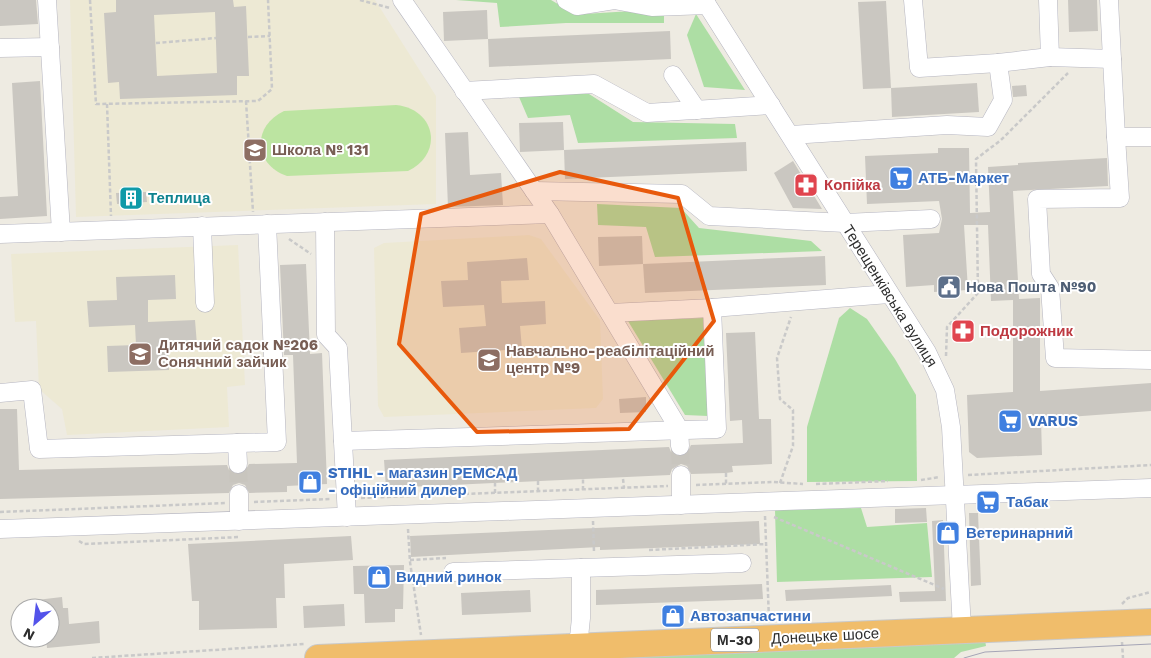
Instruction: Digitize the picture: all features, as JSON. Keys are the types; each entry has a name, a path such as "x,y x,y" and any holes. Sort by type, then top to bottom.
{"highway":[{"name":"Донецьке шосе","path":"318,658 1151,622"}],"street":[{"path":"47,0 61,232"},
{"path":"566,0 577,6 614,0 652,6 706,2"},
{"path":"913,0 919,68 1050,58 1112,59"},
{"path":"1048,0 1050,58"},
{"path":"1109,0 1120,198 1037,199 1041,274 1050,288 1054,358 1151,360"},
{"name":"Терещенківська вулиця","path":"706,2 927,352 945,390 951,427 962,629"},
{"path":"406,6 550,214 610,313 680,438"},
{"path":"0,48 50,47"},
{"path":"790,134 947,125 988,126 1003,100 998,63"},
{"path":"673,75 698,110"},
{"path":"464,91 594,84 647,113 771,105"},
{"path":"1116,137 1151,137"},
{"path":"534,191 682,194 709,216 845,223 931,218"},
{"path":"0,234 550,214"},
{"path":"325,222 326,335 338,348 347,517"},
{"path":"0,393 32,390 39,449 277,442 266,224"},
{"path":"202,226 205,303"},
{"path":"610,313 712,308 889,294"},
{"path":"343,441 680,438 717,429 712,308"},
{"path":"237,443 238,464"},
{"path":"681,480 681,505"},
{"path":"0,529 1151,488"},
{"path":"239,498 239,521"},
{"path":"453,572 742,563"},
{"path":"578,646 581,618 581,568"}],"path":[{"path":"90,0 96,104 258,101 272,89 268,0"},
{"path":"360,0 406,6"},
{"path":"248,37 270,36"},
{"path":"156,43 216,38"},
{"path":"946,363 948,327 978,293 976,159 1001,140 1083,58"},
{"path":"246,101 253,211"},
{"path":"107,103 112,230"},
{"path":"266,224 325,264"},
{"path":"780,483 792,446 793,410 780,399 777,358 797,300"},
{"path":"917,481 953,476 1151,465"},
{"path":"726,473 726,484"},
{"path":"583,479 583,490"},
{"path":"623,480 624,488"},
{"path":"0,512 239,498 346,498 583,490 624,488 681,480 726,484 804,484"},
{"path":"538,481 538,491"},
{"path":"814,484 888,481"},
{"path":"495,483 495,493"},
{"path":"451,484 452,494"},
{"path":"409,486 409,496"},
{"path":"766,640 765,514 960,595"},
{"path":"593,521 594,552"},
{"path":"408,529 410,562 421,636"},
{"path":"1118,606 1128,598 1151,592"}],"highlighted area":[{"path":"560,172 678,198 714,321 629,429 477,432 399,344 421,214"}],"shaded area":[{"name":"Школа № 131","path":"70,0 375,0 436,96 436,204 76,217"},
{"name":"Навчально-реабілітаційний центр №9","path":"529,235 541,239 600,320 603,399 596,408 384,417 378,406 374,248 384,243"},
{"name":"Дитячий садок №206 Сонячний зайчик","path":"238,245 245,385 227,387 229,427 67,435 62,409 39,389 36,321 15,322 11,254"}],"green space":[{"path":"456,0 551,0 568,10 584,14 664,9 664,23 566,23 500,27 497,3"},
{"path":"696,14 745,90 704,87 687,35"},
{"path":"568,93 589,94 633,122 735,124 737,138 578,143 570,115 528,118 519,97"},
{"path":"396,105 409,108 420,115 427,123 431,133 431,144 427,154 408,171 287,176 268,163 263,154 261,145 262,135 266,126 284,111"},
{"path":"597,204 681,208 699,228 811,241 822,251 655,257 646,227 598,225"},
{"path":"850,308 867,319 895,359 916,395 917,481 807,482 807,427 839,318"},
{"path":"703,318 708,416 685,415 628,321"},
{"path":"861,508 867,527 927,523 932,577 777,582 775,510"},
{"path":"985,640 986,646 961,652 954,658 604,658"}],"building":[{"path":"0,0 36,0 38,24 0,26"},
{"path":"116,0 233,0 234,7 246,6 249,76 237,76 237,95 120,99 119,82 108,83 104,13 116,12","holes":["215,12 217,73 157,76 154,15"]},
{"path":"1068,0 1097,0 1098,31 1069,32"},
{"path":"886,1 891,88 863,89 858,2"},
{"path":"487,10 488,39 444,41 443,12"},
{"path":"670,31 671,59 489,67 488,39"},
{"path":"40,81 47,216 0,219 0,197 18,196 12,83"},
{"path":"977,83 979,112 892,117 891,88"},
{"path":"1026,85 1027,96 1013,97 1012,86"},
{"path":"563,122 564,150 520,152 519,123"},
{"path":"468,132 470,175 501,173 503,205 448,207 445,133"},
{"path":"746,142 747,171 565,179 564,150"},
{"path":"938,148 969,148 970,213 990,212 988,167 1018,165 1018,163 1107,158 1108,186 1013,191 1019,299 1040,298 1040,391 1151,383 1151,411 1041,419 1042,455 977,458 969,452 967,395 1013,392 1013,300 991,301 988,225 964,225 968,290 934,292 934,285 906,287 903,235 939,233 942,219 939,201 867,204 865,156 938,153"},
{"path":"793,161 822,209 793,208 774,173"},
{"name":"Теплица","path":"146,192 147,202 117,204 116,193"},
{"path":"642,236 643,264 599,266 598,237"},
{"path":"825,256 826,285 645,293 643,264"},
{"path":"527,258 529,280 501,281 502,303 545,301 546,324 520,326 522,349 461,353 459,328 486,326 484,305 443,307 441,281 468,280 467,262"},
{"path":"306,264 310,354 322,353 327,484 287,486 287,492 249,493 245,485 239,483 233,485 229,493 0,499 0,409 17,409 19,470 227,465 229,470 238,475 244,473 249,464 297,463 293,355 284,355 280,265"},
{"path":"175,275 176,299 148,300 148,322 195,320 197,345 168,346 169,370 108,372 107,346 136,345 135,325 89,327 87,301 117,300 116,277"},
{"path":"755,332 759,419 771,419 772,464 732,466 733,472 726,473 691,474 687,466 681,464 672,469 670,475 386,488 384,460 669,447 671,452 680,457 686,455 691,445 743,443 742,420 730,421 726,333"},
{"path":"646,397 646,412 620,413 619,399"},
{"path":"926,508 927,522 895,523 895,509"},
{"path":"969,513 978,513 981,585 971,586"},
{"path":"943,520 946,601 900,602 899,592 935,591 932,521"},
{"path":"759,521 760,544 600,550 600,547 411,557 410,536"},
{"path":"351,536 353,560 284,564 285,598 276,598 277,628 199,630 199,601 192,601 188,544"},
{"path":"404,565 403,609 395,609 395,622 365,623 364,594 354,594 353,566"},
{"path":"762,584 763,599 596,605 596,590"},
{"path":"891,585 892,596 786,601 785,590"},
{"path":"530,590 531,612 462,615 461,593"},
{"path":"62,597 63,608 68,608 69,624 99,621 100,643 60,647 60,598 54,598"},
{"path":"344,604 345,626 304,628 303,606"}],"tunnel":[{"path":"680,446 681,475"},
{"path":"238,464 239,494"}],"tram line":[{"path":"964,658 985,652 1151,644"}],"place":[{"name":"Школа № 131","path":"255,150"},
{"name":"АТБ-Маркет","path":"901,178"},
{"name":"Копійка","path":"806,185"},
{"name":"Теплица","path":"131,198"},
{"name":"Нова Пошта №90","path":"949,287"},
{"name":"Подорожник","path":"963,331"},
{"name":"Дитячий садок №206 Сонячний зайчик","path":"140,354"},
{"name":"Навчально-реабілітаційний центр №9","path":"489,360"},
{"name":"VARUS","path":"1010,421"},
{"name":"STIHL - магазин РЕМСАД - офіційний дилер","path":"310,482"},
{"name":"Табак","path":"988,502"},
{"name":"Ветеринарний","path":"948,533"},
{"name":"Видний ринок","path":"379,577"},
{"name":"Автозапчастини","path":"673,616"}]}
